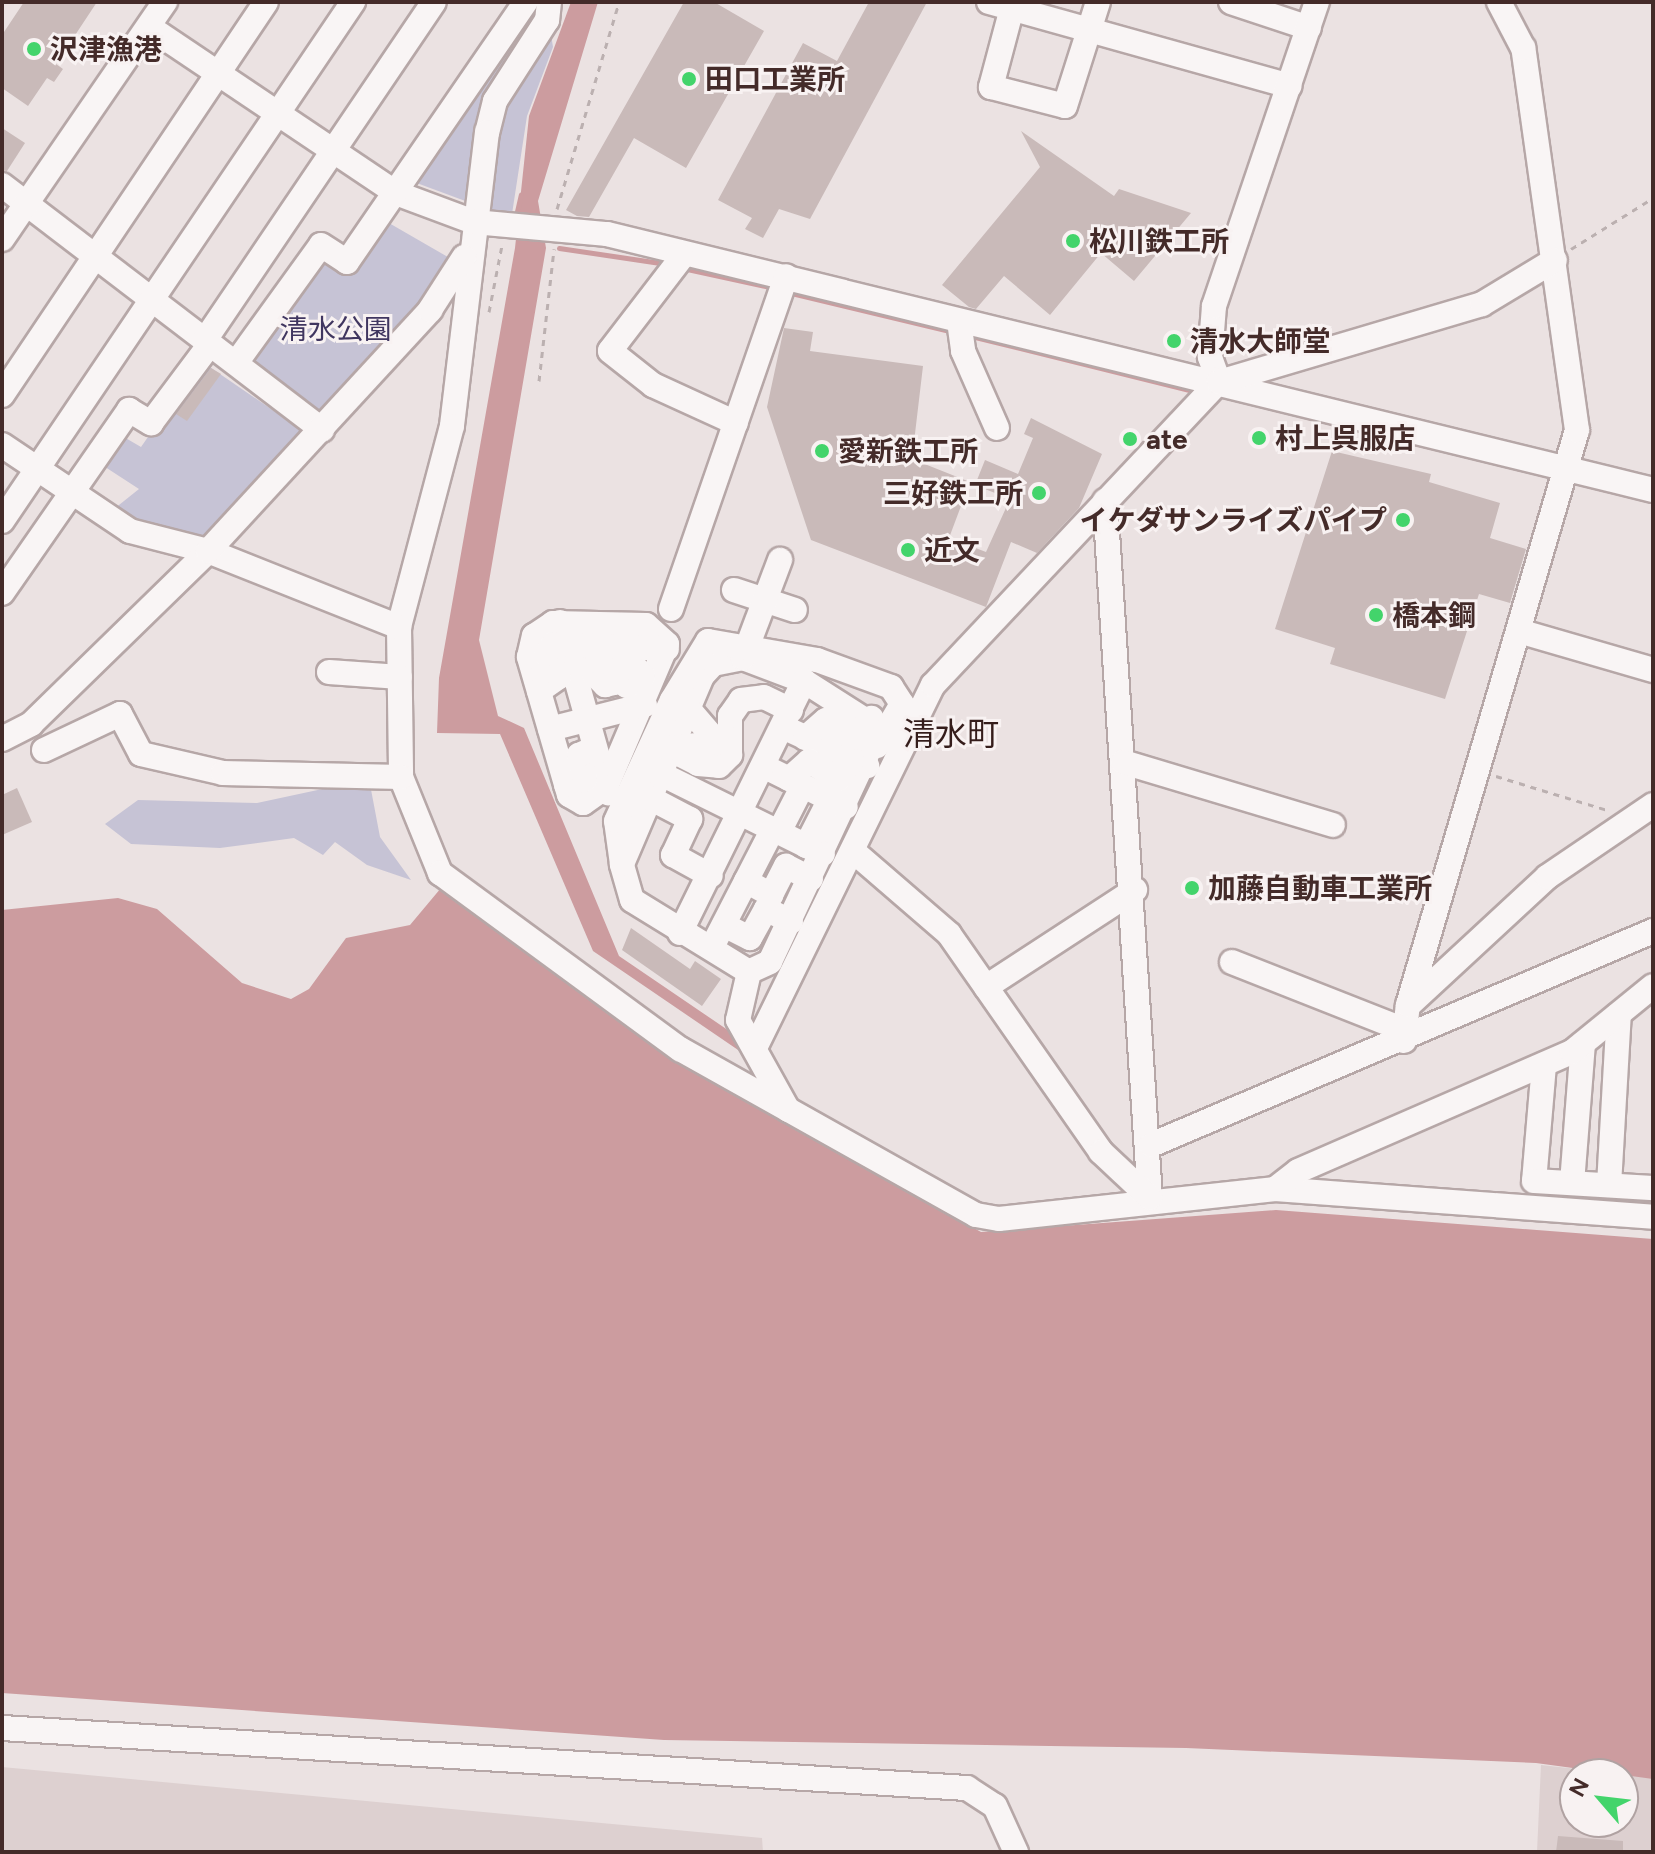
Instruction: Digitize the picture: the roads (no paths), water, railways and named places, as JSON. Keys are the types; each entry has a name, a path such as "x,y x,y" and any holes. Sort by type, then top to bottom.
{"street":[{"path":"2,239 165,2"},
{"path":"2,395 266,2"},
{"path":"2,521 153,295 281,113 353,2"},
{"path":"2,593 129,410 151,423 434,2"},
{"path":"549,2 547,20 495,101 467,252 452,426 399,627 401,777 440,873 680,1049 976,1215 999,1219 1150,1198 1275,1189 1653,1217"},
{"path":"1098,2 1087,31 1065,106 991,87 1000,5 1087,31 1289,86"},
{"path":"1231,2 1309,28"},
{"path":"1219,382 1210,357 1214,306 1317,2"},
{"path":"1403,1035 1408,1005 1577,430 1523,48 1499,2"},
{"path":"236,363 321,245 347,262 396,193 518,5"},
{"path":"149,27 396,193 474,222 500,227 607,234 682,257 786,276 1653,490"},
{"path":"2,185 153,295 207,342 322,430"},
{"path":"2,739 31,724 208,551 430,310 467,252"},
{"path":"682,257 610,351 653,385 736,423"},
{"path":"755,1048 933,685 1219,382 1482,304 1555,260"},
{"path":"671,609 786,276"},
{"path":"959,321 963,351 997,428"},
{"path":"2,445 130,531 208,551 399,627"},
{"path":"1105,501 1135,890 1151,1145 1150,1198"},
{"path":"745,652 780,560"},
{"path":"734,590 795,610"},
{"path":"646,625 663,635 667,649 645,705 606,787 583,803 566,785 529,645 646,625"},
{"path":"1519,631 1653,670"},
{"path":"616,821 700,648 712,640 745,652 871,718"},
{"path":"565,641 597,661 599,681 619,680"},
{"path":"565,641 616,821 622,864 632,900 680,933 712,947 749,972"},
{"path":"619,712 619,680 625,664 641,666 667,649"},
{"path":"622,864 667,748 710,665 745,652 817,660 891,687 902,704 838,803 814,850 811,879 770,962 749,972 737,1003 755,1048 788,1110"},
{"path":"329,672 400,677"},
{"path":"680,933 765,767 804,681"},
{"path":"544,709 581,696"},
{"path":"667,748 698,764 719,766 730,755 730,716 741,700 764,697 805,738 865,757"},
{"path":"544,709 588,722 645,705"},
{"path":"667,748 718,743 687,707"},
{"path":"44,750 120,714 141,754 182,764 223,773 401,777"},
{"path":"712,947 776,831 785,806 809,761 838,779 865,757 871,718"},
{"path":"805,738 826,720 852,738 871,718"},
{"path":"566,785 585,779 579,755 595,748"},
{"path":"1123,762 1333,825"},
{"path":"765,767 838,803"},
{"path":"657,772 814,850"},
{"path":"646,796 690,819 673,855 711,876"},
{"path":"1408,1005 1547,877 1630,817 1653,805"},
{"path":"853,851 949,934 1101,1152 1150,1198"},
{"path":"746,881 771,895 786,866 811,879"},
{"path":"986,987 1135,890"},
{"path":"724,925 750,938 766,909 791,922"},
{"path":"1151,1145 1653,931"},
{"path":"1232,962 1403,1035"},
{"path":"1275,1189 1298,1171 1544,1065 1583,1043 1653,986"},
{"path":"1609,1185 1619,1014"},
{"path":"1572,1183 1583,1043"},
{"path":"1544,1065 1534,1181 1653,1188"},
{"path":"2,1728 967,1788 995,1806 1016,1852"}],"waterway":[{"path":"515,220 521,195"},
{"path":"559,248 667,264"},
{"path":"687,269 774,288"},
{"path":"787,292 945,330"},
{"path":"975,337 1194,391"}],"place":[{"name":"沢津漁港","path":"34,49"},
{"name":"田口工業所","path":"689,79"},
{"name":"松川鉄工所","path":"1073,241"},
{"name":"清水大師堂","path":"1174,341"},
{"name":"村上呉服店","path":"1259,438"},
{"name":"ate","path":"1130,439"},
{"name":"愛新鉄工所","path":"822,451"},
{"name":"三好鉄工所","path":"1039,493"},
{"name":"イケダサンライズパイプ","path":"1403,520"},
{"name":"近文","path":"908,550"},
{"name":"橋本鋼","path":"1376,615"},
{"name":"加藤自動車工業所","path":"1192,888"}],"district":[{"name":"清水町","path":"951,734"}],"park label":[{"name":"清水公園","path":"336,329"}]}
